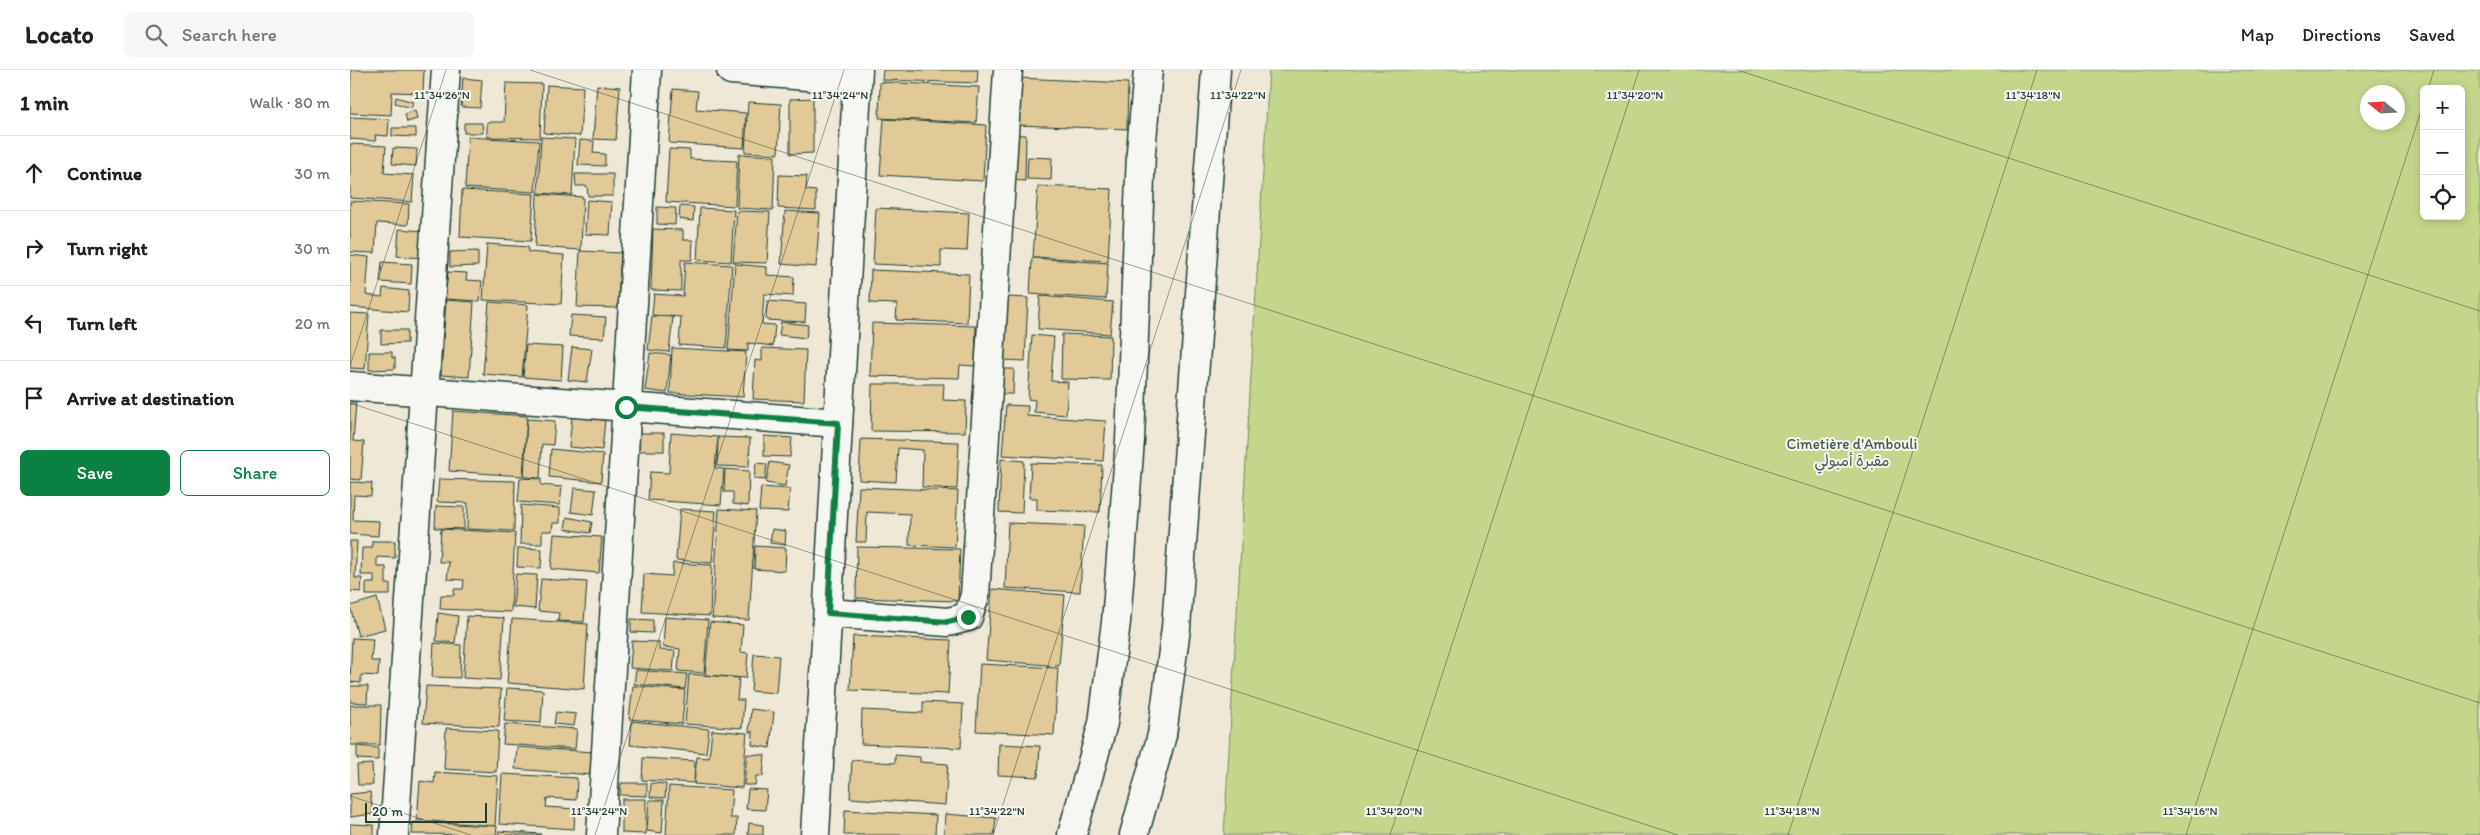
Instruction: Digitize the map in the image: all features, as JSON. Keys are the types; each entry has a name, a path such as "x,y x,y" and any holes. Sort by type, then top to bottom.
{"street":[{"path":"394,835 446,70"},
{"path":"601,835 647,70"},
{"path":"731,70 858,75 815,835"},
{"path":"828,613 948,622 968,617 975,595 1008,70"},
{"path":"1072,835 1103,724 1116,622 1130,440 1142,152 1148,70"},
{"path":"1134,835 1162,735 1176,628 1216,70"},
{"path":"350,386 838,423"}],"green space":[{"name":"Cimetière d'Ambouli مقبرة أمبولي","path":"1269,70 2480,70 2480,835 1224,835"}],"building":[{"path":"351,70 424,70 423,93 392,92 391,115 350,113"},
{"path":"883,70 978,70 977,83 882,80"},
{"path":"463,78 482,80 480,108 461,107"},
{"path":"1018,78 1128,83 1127,129 1016,125"},
{"path":"880,82 979,87 976,123 879,118"},
{"path":"506,83 542,84 540,138 487,137 487,122 504,122"},
{"path":"547,85 583,87 580,136 544,133"},
{"path":"597,85 620,87 616,140 593,139"},
{"path":"673,89 698,91 696,109 746,113 744,148 669,143"},
{"path":"396,97 413,102 411,108 395,103"},
{"path":"813,98 813,153 790,154 790,99"},
{"path":"748,102 781,104 778,154 745,152"},
{"path":"415,110 417,119 407,122 405,114"},
{"path":"350,117 389,119 388,136 375,135 376,141 350,139"},
{"path":"884,119 986,125 983,181 880,175"},
{"path":"464,123 482,123 483,133 464,133"},
{"path":"392,128 416,128 416,137 392,136"},
{"path":"1008,134 1026,135 1025,181 1007,180"},
{"path":"468,137 539,141 535,192 465,188"},
{"path":"541,137 575,139 572,195 538,193"},
{"path":"580,140 594,141 593,153 605,154 605,166 578,165"},
{"path":"350,144 386,146 384,173 414,175 412,202 350,198"},
{"path":"393,148 417,149 416,166 392,164"},
{"path":"669,149 690,150 690,159 737,161 735,206 666,202"},
{"path":"739,154 775,156 773,210 737,208"},
{"path":"1028,157 1052,158 1051,180 1027,179"},
{"path":"575,174 613,174 613,196 588,196 587,186 576,186"},
{"path":"779,175 807,176 806,190 816,191 816,210 778,208"},
{"path":"1038,186 1112,189 1108,261 1033,257"},
{"path":"462,190 534,194 531,241 460,237"},
{"path":"537,194 583,197 581,250 535,247"},
{"path":"587,200 612,202 610,235 585,234"},
{"path":"350,201 409,204 408,225 377,223 375,253 350,252"},
{"path":"680,206 694,207 693,221 679,219"},
{"path":"657,207 676,208 675,225 657,224"},
{"path":"700,208 734,210 731,262 697,260"},
{"path":"876,208 969,213 967,251 941,250 941,267 873,264"},
{"path":"737,211 770,212 767,263 733,262"},
{"path":"785,211 820,213 816,267 781,264"},
{"path":"399,229 423,231 421,258 397,256"},
{"path":"653,229 683,230 683,240 693,240 692,260 681,260 681,291 651,290"},
{"path":"487,244 528,247 528,252 564,255 561,304 483,300"},
{"path":"478,251 478,266 450,267 450,252"},
{"path":"580,251 621,253 618,308 577,307"},
{"path":"350,255 369,257 366,295 382,297 383,288 409,291 408,312 350,307"},
{"path":"1032,258 1108,263 1106,299 1030,294"},
{"path":"382,262 412,264 411,284 380,282"},
{"path":"685,262 732,265 726,348 679,345 681,317 652,315 654,294 683,296"},
{"path":"735,264 767,267 767,275 794,277 793,296 764,294 762,324 775,325 773,346 748,343 748,351 728,350"},
{"path":"871,270 969,274 967,323 896,320 897,304 870,303"},
{"path":"448,272 467,273 466,280 482,281 480,301 445,299"},
{"path":"1040,296 1113,302 1110,334 1038,329"},
{"path":"1007,297 1028,298 1025,361 1004,360"},
{"path":"446,300 474,302 469,377 441,375"},
{"path":"767,301 806,304 805,322 766,320"},
{"path":"489,302 528,305 522,377 483,374"},
{"path":"350,313 369,314 365,369 350,368"},
{"path":"571,315 606,317 604,338 569,336"},
{"path":"652,316 673,317 669,352 648,350"},
{"path":"781,322 808,325 806,338 779,335"},
{"path":"872,323 976,326 975,366 960,365 959,378 870,376"},
{"path":"381,330 407,330 407,343 381,344"},
{"path":"1062,334 1111,336 1110,380 1061,379"},
{"path":"1032,335 1054,337 1051,381 1068,382 1066,415 1034,412 1035,400 1028,399"},
{"path":"526,345 563,347 561,380 523,377"},
{"path":"572,347 592,349 587,382 568,380"},
{"path":"672,348 746,352 743,397 670,393"},
{"path":"762,348 806,350 804,401 753,399 755,360 762,361"},
{"path":"369,352 392,352 392,358 395,357 395,369 369,370"},
{"path":"650,353 671,355 667,393 645,390"},
{"path":"997,369 1014,369 1013,394 996,394"},
{"path":"872,384 944,384 943,400 966,401 965,432 871,431"},
{"path":"350,403 356,403 353,441 364,442 361,480 350,479"},
{"path":"1006,405 1028,406 1027,416 1106,421 1103,461 1002,455"},
{"path":"453,411 527,416 523,476 449,471"},
{"path":"572,417 605,420 602,450 569,447"},
{"path":"527,419 555,421 553,445 542,444 540,478 524,477"},
{"path":"639,433 664,433 664,451 639,451"},
{"path":"671,433 718,437 715,468 724,469 721,505 648,500 650,472 669,473"},
{"path":"764,436 792,438 790,457 764,456"},
{"path":"718,437 750,438 749,467 717,466"},
{"path":"861,439 959,442 957,489 922,487 923,450 898,448 896,482 859,480"},
{"path":"551,449 603,454 601,482 549,477"},
{"path":"1001,459 1024,461 1022,513 999,512"},
{"path":"770,462 789,465 785,486 766,483"},
{"path":"756,463 767,464 765,480 754,479"},
{"path":"1031,463 1102,465 1100,512 1037,510 1037,498 1029,498"},
{"path":"725,469 749,471 748,506 733,504 733,492 724,492"},
{"path":"520,478 541,479 541,485 562,487 560,505 518,502"},
{"path":"439,479 515,481 514,531 467,529 468,503 437,502"},
{"path":"350,482 372,483 371,496 354,495 353,520 379,521 378,536 350,534"},
{"path":"761,487 790,489 788,512 759,511"},
{"path":"859,487 958,491 955,547 909,545 910,514 867,512 866,542 856,542"},
{"path":"574,488 596,490 593,515 571,512"},
{"path":"521,505 560,508 560,523 553,523 552,531 542,531 542,544 520,544"},
{"path":"436,506 464,507 464,529 435,528"},
{"path":"680,509 716,511 712,563 676,560"},
{"path":"719,509 756,511 749,620 712,618"},
{"path":"567,517 592,522 590,533 565,529"},
{"path":"1008,523 1084,526 1080,592 1005,588"},
{"path":"441,529 515,533 511,612 440,609 441,595 454,595 454,589 463,589 464,580 447,579 449,562 439,562"},
{"path":"772,529 786,531 785,545 770,543"},
{"path":"554,534 602,537 599,573 551,569"},
{"path":"350,541 357,541 355,578 362,578 361,592 350,591"},
{"path":"372,541 395,541 395,558 377,557 377,567 386,567 386,584 390,584 390,595 366,595 366,583 374,583 374,575 361,575 362,548 372,548"},
{"path":"755,546 786,548 785,571 754,569"},
{"path":"857,547 960,549 958,601 856,598"},
{"path":"518,548 542,549 541,568 517,567"},
{"path":"673,563 712,565 710,616 642,612 644,574 672,576"},
{"path":"516,574 537,575 535,609 513,607"},
{"path":"541,579 587,582 584,622 558,621 559,613 538,611"},
{"path":"992,589 1065,595 1059,666 986,660"},
{"path":"377,598 385,629 358,636 350,606"},
{"path":"438,613 458,616 455,643 436,641"},
{"path":"467,616 504,618 500,680 463,678"},
{"path":"665,617 708,620 704,673 678,671 680,649 663,647"},
{"path":"512,619 588,624 584,689 507,683"},
{"path":"631,619 653,620 653,633 631,632"},
{"path":"710,622 743,625 741,652 748,653 746,678 705,675"},
{"path":"853,636 951,640 948,694 850,690"},
{"path":"352,638 373,639 371,661 379,661 378,676 361,675 361,683 350,682"},
{"path":"632,641 659,642 659,650 675,651 673,671 630,668"},
{"path":"434,643 461,645 460,678 432,677"},
{"path":"754,654 779,656 776,693 751,691"},
{"path":"980,664 1058,668 1054,735 976,731"},
{"path":"636,670 687,674 685,689 634,684"},
{"path":"689,674 739,678 737,700 744,700 742,728 685,724"},
{"path":"350,686 368,686 367,703 350,702"},
{"path":"426,686 501,689 499,727 423,723"},
{"path":"633,686 685,690 682,724 629,719"},
{"path":"507,688 543,690 541,723 504,721"},
{"path":"923,702 963,704 961,748 861,744 862,710 923,713"},
{"path":"350,705 381,705 380,745 350,745"},
{"path":"751,709 774,712 770,748 752,745 753,732 749,732"},
{"path":"556,712 576,714 574,726 554,724"},
{"path":"632,721 709,729 706,753 630,745"},
{"path":"505,724 577,729 575,749 503,744"},
{"path":"446,728 498,731 496,772 444,769"},
{"path":"712,730 747,733 742,788 694,784 697,757 709,758"},
{"path":"999,744 1040,746 1038,777 998,775"},
{"path":"357,746 378,748 378,760 357,759"},
{"path":"517,747 594,752 592,775 515,769"},
{"path":"747,754 765,755 763,776 756,776 755,785 744,785"},
{"path":"895,755 920,757 920,762 948,764 945,805 850,798 852,760 895,763"},
{"path":"643,758 695,761 694,783 642,780"},
{"path":"372,764 373,785 358,785 357,765"},
{"path":"435,772 498,776 495,826 417,820 420,781 434,783"},
{"path":"502,774 577,778 576,800 547,798 546,807 575,809 574,829 499,824"},
{"path":"621,783 647,783 647,796 620,795"},
{"path":"651,783 666,784 665,798 650,797"},
{"path":"669,786 732,790 730,818 737,818 736,835 666,835"},
{"path":"748,789 767,790 765,810 746,809"},
{"path":"370,792 373,814 350,817 350,794"},
{"path":"622,799 646,799 646,834 622,833"},
{"path":"649,800 664,800 662,833 647,831"},
{"path":"845,810 936,815 935,835 844,835"},
{"path":"945,814 996,818 994,835 944,835"},
{"path":"413,822 497,826 496,835 412,834"},
{"path":"749,823 763,825 763,835 748,835"},
{"path":"350,824 374,825 374,835 350,835"},
{"path":"499,831 541,834 498,835"}],"route":[{"path":"626,407 838,423 828,613 948,622 968,617"}]}
